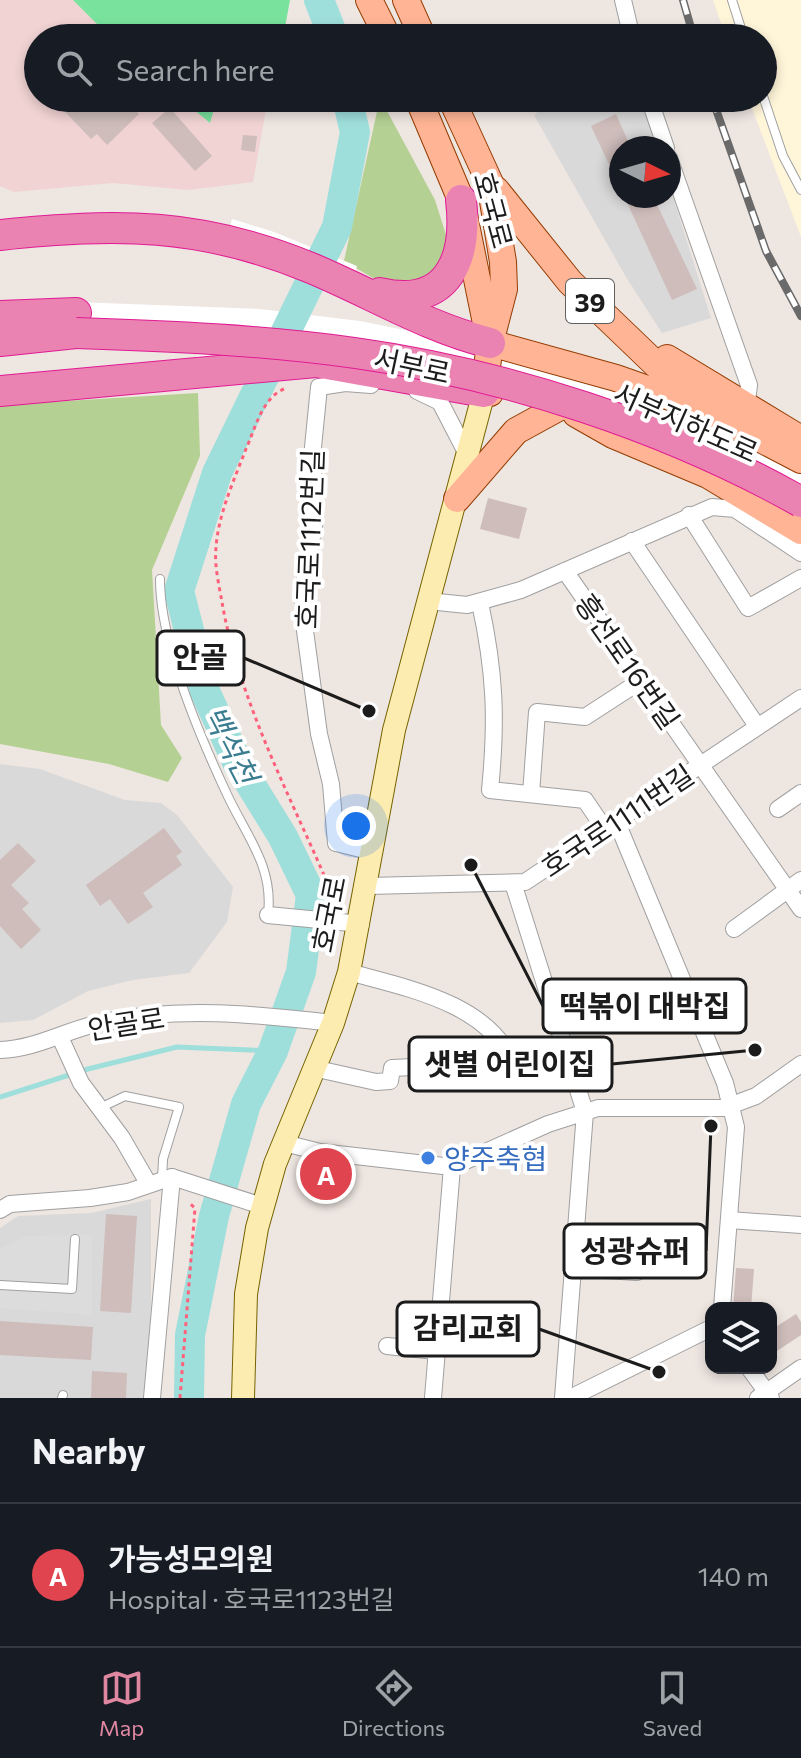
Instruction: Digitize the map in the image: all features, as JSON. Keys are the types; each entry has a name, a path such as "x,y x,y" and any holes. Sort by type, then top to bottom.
{"highway":[{"path":"351,285 401,297 423,294 442,282 457,262 462,247 461,200"},
{"path":"0,235 127,226 186,230 227,238 351,285 437,327 490,343"},
{"name":"서부로","path":"0,316 356,353 491,382 650,430 719,458 801,502"},
{"name":"서부로","path":"0,341 76,323 264,322 434,347 544,375 658,412 801,478"},
{"path":"0,391 189,372 317,374 426,383 482,402"}],"main road":[{"path":"369,0 381,24"},
{"path":"406,0 417,24"},
{"name":"호국로","path":"424,112 461,200 490,343"},
{"name":"호국로","path":"457,112 490,183 499,224 504,289 490,343 482,402"},
{"name":"39","path":"490,183 570,282 701,408"},
{"path":"611,320 746,409 801,439"},
{"name":"서부로","path":"490,343 616,378 701,408"},
{"name":"서부로","path":"482,402 574,412"},
{"name":"서부지하도로","path":"701,408 801,460"},
{"path":"457,499 516,431 574,412 613,435 708,475 801,531"},
{"name":"서부지하도로","path":"574,412 649,435 801,511"}],"street":[{"path":"623,0 629,24"},
{"path":"654,112 662,136"},
{"path":"681,192 749,385 746,409"},
{"path":"317,374 345,383 424,392 448,413 468,456"},
{"name":"호국로1112번길","path":"317,374 312,457 316,514 304,583 305,642 331,784 336,843 373,852"},
{"name":"호국로","path":"243,1398 247,1283 262,1206 313,1068 322,1022 349,972 361,924 394,730 482,402"},
{"path":"428,601 480,603 521,590 712,507 735,509 801,553"},
{"path":"689,515 748,608 801,578"},
{"path":"632,541 757,726"},
{"name":"흥선로16번길","path":"565,571 700,764 794,885 801,909"},
{"path":"480,603 494,670 496,707 490,790 585,800 610,824 725,1083 736,1127 722,1302"},
{"path":"531,794 537,712 585,717 642,680"},
{"name":"호국로1111번길","path":"368,886 525,882 801,698"},
{"path":"778,809 801,793"},
{"path":"513,883 585,1112 563,1398"},
{"path":"734,929 794,885"},
{"path":"268,915 361,924"},
{"path":"349,972 422,993 483,1023 506,1047 513,1064 564,1047"},
{"path":"556,1018 592,1005"},
{"name":"안골로","path":"0,1050 20,1049 97,1023 142,1015 254,1013 322,1022"},
{"path":"60,1037 81,1083 99,1108 167,1182 152,1398"},
{"path":"313,1068 376,1082 390,1081 392,1068 433,1066 451,1058"},
{"path":"284,1143 320,1152 452,1167 548,1124 612,1106 731,1107 756,1096 801,1064"},
{"path":"433,1398 452,1167"},
{"path":"0,1210 10,1204 128,1192 167,1182 233,1194 262,1206"},
{"path":"729,1220 801,1225"},
{"path":"572,1268 637,1272"},
{"path":"570,1398 705,1331"},
{"path":"387,1346 436,1351"},
{"path":"752,1374 765,1396 801,1368"}],"lane":[{"path":"732,0 740,24"},
{"path":"768,112 783,156 801,190"},
{"path":"160,579 160,602 168,635 207,748 241,825 266,867 270,896 268,915"},
{"path":"99,1108 125,1096 179,1107 163,1159 167,1182"},
{"path":"0,1285 72,1289 75,1239"}],"path":[{"path":"317,374 275,393 260,416 235,479 215,551 232,652 250,706 324,875 341,891"},
{"path":"167,1182 195,1208 180,1398"}],"shaded area":[{"path":"0,0 285,0 281,24 24,24 24,112 266,112 253,182 189,190 113,183 14,192 0,186"},
{"path":"713,0 801,0 801,237 753,112 777,112 777,24 721,24"},
{"path":"538,112 646,112 654,136 609,136 609,208 677,208 711,318 662,333 626,277 534,115"},
{"path":"0,764 40,769 125,800 161,803 177,815 233,887 227,922 189,973 133,980 88,991 33,1020 0,1023"},
{"path":"151,1199 151,1303 146,1398 0,1398 0,1228 18,1216 91,1213"},
{"path":"92,1235 92,1315 0,1308 0,1248 27,1236"}],"green space":[{"path":"73,0 290,0 286,24 97,24"},
{"path":"197,112 213,112 210,123"},
{"path":"377,112 388,112 435,200 447,238 441,272 395,291 344,261"},
{"path":"198,393 200,456 152,570 161,725 182,758 168,782 109,764 0,744 0,405"}],"pier":[{"path":"232,219 274,232 357,266 351,285 224,252"},
{"path":"76,302 260,309 360,321 460,341 653,398 801,466 801,517 584,421 489,393 396,373 310,377 181,391 197,356 227,353 100,345"}],"building":[{"path":"65,112 139,114 107,145 97,134 91,139"},
{"path":"165,112 174,112 212,156 195,171 152,123"},
{"path":"616,114 626,136 609,136 609,164 591,126"},
{"path":"243,135 257,136 255,152 241,150"},
{"path":"630,208 659,208 697,289 672,300"},
{"path":"488,498 527,508 519,539 480,529"},
{"path":"164,828 182,852 176,856 182,865 143,893 153,907 128,924 110,899 100,906 86,885"},
{"path":"18,843 36,861 11,885 29,903 22,909 41,930 21,949 0,926 0,860"},
{"path":"106,1214 137,1216 131,1313 100,1311"},
{"path":"736,1268 754,1269 751,1302 733,1302"},
{"path":"796,1314 801,1322 801,1335 777,1351 777,1326"},
{"path":"0,1321 93,1327 91,1360 0,1355"},
{"path":"92,1371 127,1373 126,1398 91,1398"}],"waterway":[{"name":"백석천","path":"319,0 328,24"},
{"name":"백석천","path":"189,1398 190,1335 214,1216 246,1104 273,1051 301,972 311,895 283,837 238,764 204,689 179,591 217,473 337,227 355,132 350,112"},
{"path":"0,1097 88,1069 177,1047 273,1051"}],"railway":[{"path":"683,0 690,24"},
{"path":"717,112 766,251 801,316"}],"place":[{"name":"안골","path":"369,711"},
{"name":"떡볶이 대박집","path":"471,865"},
{"name":"샛별 어린이집","path":"755,1050"},
{"name":"성광슈퍼","path":"711,1126"},
{"name":"양주축협","path":"428,1158"},
{"name":"가능성모의원","path":"326,1174"},
{"name":"감리교회","path":"659,1372"}]}
